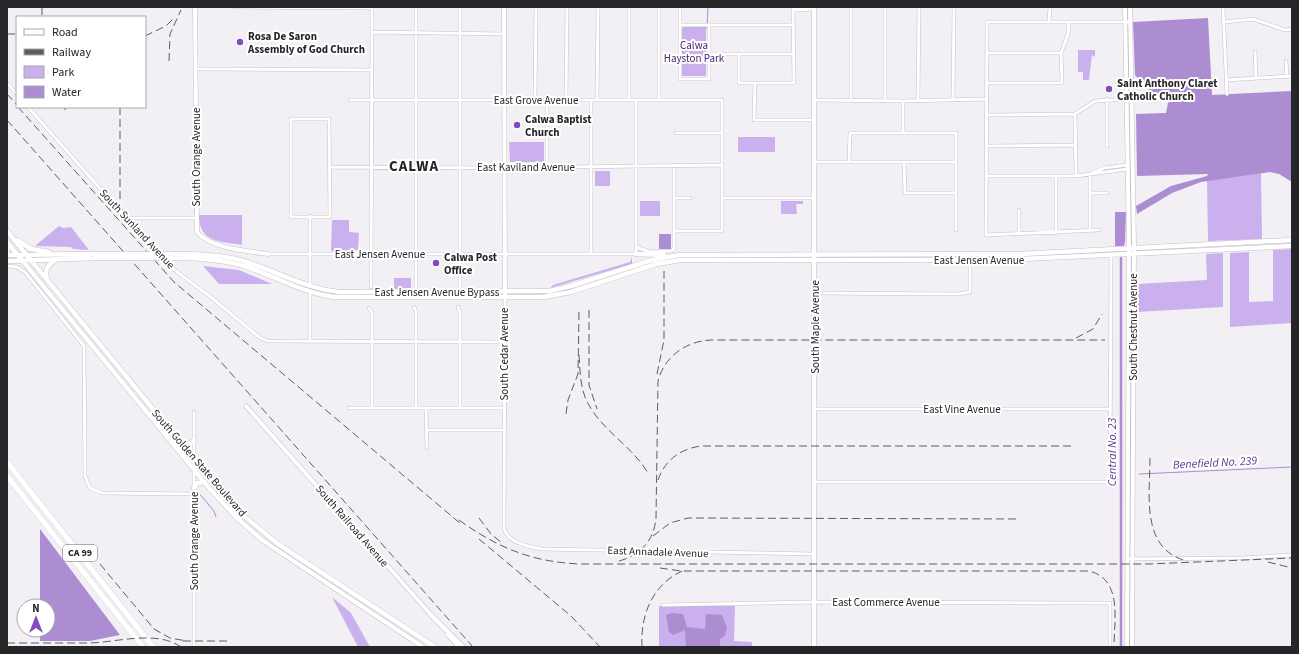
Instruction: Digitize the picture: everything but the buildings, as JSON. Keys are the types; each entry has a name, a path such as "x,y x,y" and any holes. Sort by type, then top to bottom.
{"highway":[{"name":"CA 99","path":"7,462 153,647"},
{"name":"CA 99","path":"7,476 143,647"}],"main road":[{"name":"South Orange Avenue","path":"195,7 197,232 202,239 213,244 268,254"},
{"name":"South Cedar Avenue","path":"504,7 503,167 505,295"},
{"name":"South Chestnut Avenue","path":"1125,7 1127,22 1129,99 1131,251"},
{"name":"South Chestnut Avenue","path":"1127,22 1130,7"},
{"name":"South Maple Avenue","path":"814,8 814,647"},
{"name":"South Chestnut Avenue","path":"1129,99 1128,167 1133,307 1130,559 1132,647"},
{"path":"7,231 19,242 30,249 93,256"},
{"name":"South Golden State Boulevard","path":"7,231 232,505 267,535 435,647"},
{"name":"East Jensen Avenue","path":"666,262 688,260 970,260 1111,255 1131,251 1292,240"},
{"name":"South Golden State Boulevard","path":"7,242 193,468 232,513 262,540 423,647"},
{"path":"7,246 7,252"},
{"name":"East Jensen Avenue","path":"673,256 1012,254 1292,246"},
{"path":"1127,647 1130,559 1129,283 1131,251"},
{"path":"7,255 78,254"},
{"path":"636,254 673,256"},
{"path":"7,261 57,260 93,256"},
{"name":"East Jensen Avenue Bypass","path":"93,256 225,257 248,262 310,290 346,293 505,295 543,297 565,294 666,262"},
{"name":"East Jensen Avenue Bypass","path":"505,295 558,290 652,260 673,256"},
{"path":"48,281 46,271 48,266 57,260"},
{"path":"7,261 23,266 43,285"},
{"path":"1129,283 1131,303 1133,307"},
{"name":"South Railroad Avenue","path":"246,406 459,647"},
{"path":"182,444 189,444 194,440"},
{"path":"194,488 197,483 205,482"},
{"path":"431,615 463,647"}],"street":[{"path":"233,7 372,7 371,287"},
{"path":"416,7 416,287"},
{"path":"460,7 460,287"},
{"path":"536,7 536,100"},
{"path":"566,100 567,7"},
{"path":"598,7 598,100"},
{"path":"628,100 629,7"},
{"path":"659,7 660,100"},
{"path":"680,7 680,79 709,79 709,25"},
{"path":"851,7 851,100"},
{"path":"885,7 885,100"},
{"path":"918,100 919,7"},
{"path":"953,100 954,7"},
{"path":"1049,22 1050,7"},
{"path":"1223,7 1227,94"},
{"path":"739,55 739,83 794,83 793,8 796,10 814,8"},
{"path":"1224,22 1253,19 1285,30 1292,29"},
{"path":"1099,230 986,235 987,22 1127,22"},
{"path":"986,83 1062,83 1061,53 1068,34 1069,22"},
{"path":"680,25 793,24"},
{"path":"372,32 504,34"},
{"path":"1255,52 1256,78"},
{"path":"987,53 1061,53"},
{"path":"709,54 794,54"},
{"path":"1286,60 1287,76"},
{"path":"196,69 372,70"},
{"path":"1226,80 1292,76"},
{"path":"7,83 16,93"},
{"path":"755,83 754,120 814,120"},
{"path":"814,100 902,101 986,99"},
{"path":"1107,99 1107,146"},
{"path":"986,115 1075,114 1095,101 1107,99 1129,99"},
{"name":"East Grove Avenue","path":"350,100 722,100 722,133"},
{"path":"547,100 547,167"},
{"path":"591,100 591,254"},
{"path":"636,100 636,254"},
{"path":"902,101 902,132"},
{"name":"South Sunland Avenue","path":"29,108 170,266 259,337 267,341 310,341"},
{"path":"1075,114 1076,176"},
{"path":"291,119 329,119 329,167 330,217 291,216 291,119"},
{"path":"674,231 722,231 722,133 676,133"},
{"path":"849,162 850,133 956,133 956,230"},
{"path":"986,146 1076,145"},
{"path":"815,162 956,162"},
{"path":"904,162 905,193 956,193"},
{"path":"636,247 654,252 671,251 674,248 674,165"},
{"name":"East Kaviland Avenue","path":"329,167 636,167 722,165"},
{"path":"986,176 1076,176 1090,174 1104,168 1128,167"},
{"path":"1090,174 1090,231"},
{"path":"1056,176 1056,233"},
{"path":"1090,193 1107,193"},
{"path":"675,198 690,198"},
{"path":"722,198 815,198"},
{"path":"1019,210 1019,234"},
{"path":"310,216 310,341 504,342"},
{"path":"126,218 196,218"},
{"name":"East Jensen Avenue","path":"268,254 636,254"},
{"path":"814,482 1110,482 1111,255"},
{"path":"814,293 958,294 970,292 970,260"},
{"path":"7,266 17,267 26,273 84,346 85,476 90,488 97,493 106,494 194,494"},
{"name":"South Cedar Avenue","path":"505,295 503,430 505,534"},
{"path":"414,307 416,408"},
{"path":"458,307 460,313 460,408"},
{"path":"369,308 372,314 372,408"},
{"path":"349,408 504,408"},
{"path":"426,408 427,448"},
{"name":"East Vine Avenue","path":"814,409 1110,409"},
{"name":"South Orange Avenue","path":"194,412 194,647"},
{"path":"426,430 503,430"},
{"name":"East Annadale Avenue","path":"505,534 512,539 542,549 641,550 744,554 814,554"},
{"path":"1130,559 1242,558 1292,555"},
{"name":"East Commerce Avenue","path":"663,605 814,602 1110,603 1110,647"}],"green space":[{"name":"Calwa Hayston Park","path":"683,27 706,27 706,76 682,76"},
{"path":"1078,50 1095,50 1095,57 1092,55 1089,80 1083,80 1083,72 1078,72"},
{"path":"738,137 775,137 775,152 738,152"},
{"path":"509,142 544,142 544,162 510,162"},
{"path":"595,171 610,171 610,186 595,186"},
{"path":"1261,173 1262,239 1208,241 1207,180"},
{"path":"640,201 660,201 660,216 640,216"},
{"path":"781,201 803,201 803,204 796,204 797,214 781,214"},
{"path":"199,215 242,215 242,245 219,241 207,236 200,224"},
{"path":"332,220 349,220 349,232 359,233 358,250 331,251"},
{"path":"59,226 63,228 71,227 89,250 73,249 71,247 35,246"},
{"path":"1292,249 1292,323 1230,327 1230,253 1249,252 1249,302 1273,301 1273,250"},
{"path":"1223,253 1223,307 1137,312 1137,284 1207,280 1206,254"},
{"path":"632,257 632,264 550,288 553,285 630,262"},
{"path":"203,266 239,270 272,284 219,284"},
{"path":"394,278 411,278 411,289 394,289"},
{"path":"332,597 351,613 370,647 358,647"},
{"path":"659,606 735,606 734,641 752,642 752,647 659,647"}],"water":[{"path":"1208,18 1212,95 1292,91 1292,182 1279,174 1270,172 1201,182 1172,193 1137,214 1136,206 1171,186 1207,176 1208,174 1137,176 1136,114 1166,113 1168,103 1174,97 1154,95 1135,75 1133,22"},
{"path":"1115,212 1126,212 1124,246 1115,246"},
{"path":"659,234 671,234 671,249 659,249"},
{"path":"40,529 120,635 90,641 40,641 40,638 56,638 56,598 40,598"},
{"path":"672,613 683,614 687,627 705,629 706,614 722,615 727,627 725,636 720,639 720,647 686,647 685,630 673,635 669,632 666,615"}],"waterway":[{"path":"707,29 708,7"},
{"name":"Central No. 23","path":"1121,258 1121,647"},
{"name":"Benefield No. 239","path":"1139,474 1292,467"},
{"path":"197,491 214,511 216,517"}],"railway":[{"path":"42,7 42,16"},
{"path":"169,61 170,34 181,10"},
{"path":"146,36 166,26 175,17"},
{"path":"7,34 16,34"},
{"path":"7,94 16,104"},
{"path":"19,108 174,282 461,524"},
{"path":"120,108 120,201 128,227"},
{"path":"7,120 473,647"},
{"path":"657,374 664,340 664,271"},
{"path":"589,310 589,385 597,409"},
{"path":"566,414 568,400 578,374 579,311"},
{"path":"1076,338 1093,329 1102,314"},
{"path":"619,561 640,551 649,540 655,526 658,381 661,372 671,358 677,352 693,343 711,340 1105,340"},
{"path":"579,355 582,387 591,408 606,427 633,453 648,473"},
{"path":"658,480 669,461 674,457 686,450 701,446 1075,446"},
{"path":"1150,458 1149,504 1155,533 1161,545 1172,555 1187,561"},
{"path":"479,518 491,534 502,543"},
{"path":"653,536 670,523 688,518 1020,519"},
{"path":"459,520 473,530 516,552 546,560 580,564 1149,564 1292,558"},
{"path":"479,539 571,616 600,647"},
{"path":"1268,562 1292,568"},
{"path":"100,564 154,629 170,638 187,641"},
{"path":"660,568 681,571 1089,571 1100,575 1112,592 1115,614 1114,647"},
{"path":"642,647 643,624 650,603 663,584 682,571"},
{"path":"7,643 90,643 149,638 161,639 181,647"},
{"path":"183,641 227,641"}],"place":[{"name":"Rosa De Saron Assembly of God Church","path":"240,42"},
{"name":"Saint Anthony Claret Catholic Church","path":"1109,89"},
{"name":"Calwa Baptist Church","path":"517,125"},
{"name":"Calwa Post Office","path":"436,263"}],"district":[{"name":"CALWA","path":"414,166"}]}
